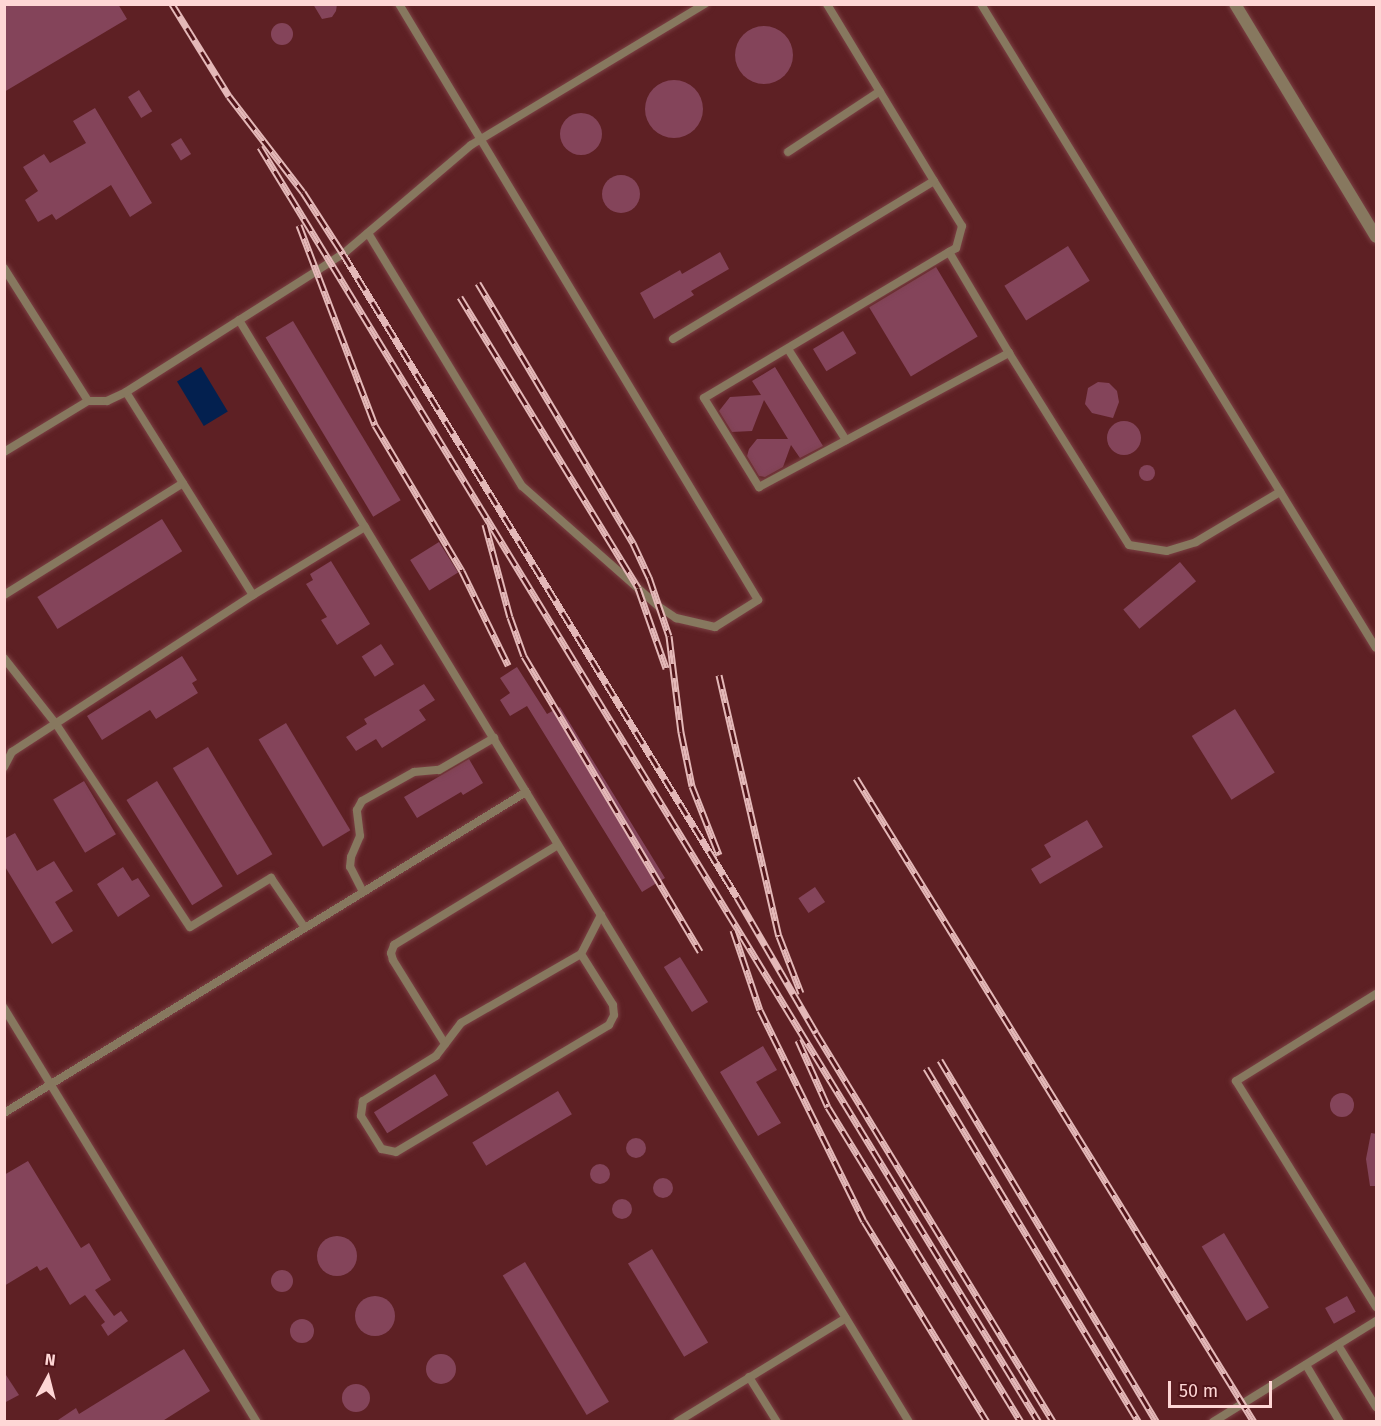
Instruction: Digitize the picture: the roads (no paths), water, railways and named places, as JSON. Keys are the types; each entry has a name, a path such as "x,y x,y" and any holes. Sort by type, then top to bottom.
{"street":[{"path":"1235,4 1377,237"}],"lane":[{"path":"368,233 522,486 658,606 676,618 715,627 759,600 399,4"},
{"path":"5,451 88,401 107,401 126,392 343,254 480,139 705,4"},
{"path":"827,4 962,226 956,248 704,398 759,487 1009,353"},
{"path":"981,4 1377,648"},
{"path":"788,152 879,91"},
{"path":"673,339 934,181"},
{"path":"949,252 1129,545 1167,551 1196,542 1280,492"},
{"path":"4,268 88,401"},
{"path":"239,320 909,1422"},
{"path":"788,349 846,440"},
{"path":"126,392 253,595"},
{"path":"4,595 183,483"},
{"path":"4,767 12,752 253,595 365,527"},
{"path":"4,658 56,724 190,927 271,878 305,928"},
{"path":"363,892 350,867 351,857 360,836 357,810 362,801 414,772 439,770 494,738"},
{"path":"4,1113 526,792"},
{"path":"445,1044 393,960 391,953 394,945 558,845"},
{"path":"581,954 613,1005 614,1015 609,1025 396,1152 382,1149 361,1116 363,1101 436,1056 461,1023 581,954 601,915"},
{"path":"1377,994 1236,1081 1377,1307"},
{"path":"4,1008 257,1422"},
{"path":"677,1422 846,1318"},
{"path":"1213,1422 1377,1321"},
{"path":"1338,1345 1377,1407"},
{"path":"1306,1365 1340,1422"},
{"path":"749,1377 777,1422"}],"water":[{"path":"201,367 228,412 204,426 177,381"}],"railway":[{"path":"172,4 229,96 303,192 343,254 737,897 816,1033 1053,1422"},
{"path":"260,147 1039,1422"},
{"path":"299,225 375,425 462,571 508,665"},
{"path":"478,283 633,543 649,577 669,636 681,732 692,786 719,855"},
{"path":"460,297 638,588 666,668"},
{"path":"485,524 510,617 524,656 700,951"},
{"path":"719,675 779,936 801,993"},
{"path":"856,778 1254,1422"},
{"path":"733,930 760,1010 864,1221 987,1422"},
{"path":"798,1040 828,1107 1021,1422"},
{"path":"940,1060 1157,1422"},
{"path":"926,1068 1139,1422"}]}
